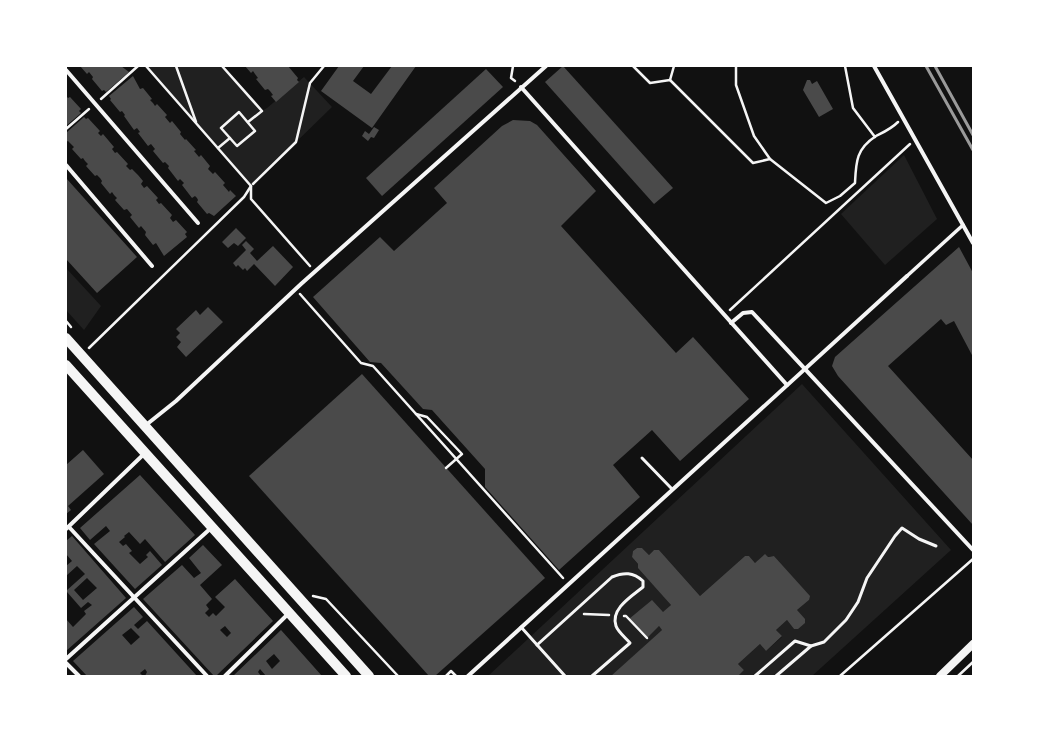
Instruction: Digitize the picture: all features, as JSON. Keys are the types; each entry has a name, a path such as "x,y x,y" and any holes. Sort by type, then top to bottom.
{"main road":[{"path":"66,338 369,676"},
{"path":"66,365 346,676"},
{"path":"940,676 973,644"}],"street":[{"path":"145,426 176,401 315,272 546,66"},
{"path":"874,66 973,243"},
{"path":"66,70 198,223"},
{"path":"522,87 787,385"},
{"path":"66,165 152,266"},
{"path":"468,676 963,225"},
{"path":"731,323 743,313 752,312 806,367 973,550"},
{"path":"146,453 67,528 135,597 207,676"},
{"path":"66,659 212,527"},
{"path":"225,676 289,613"},
{"path":"66,663 79,676"}],"lane":[{"path":"642,458 672,490"},
{"path":"776,676 811,646 824,642 846,620 858,602 867,578 902,528 919,539 936,546"},
{"path":"537,645 612,577 620,573 637,575 643,581 643,587 618,609 615,623 616,627 630,643 592,676"},
{"path":"521,627 565,676"},
{"path":"755,676 795,641 811,646"}],"path":[{"path":"146,66 252,185 251,199 315,272"},
{"path":"176,66 197,124"},
{"path":"222,66 262,111 248,122"},
{"path":"81,355 244,197 252,185 296,142 310,84 324,66"},
{"path":"513,66 511,78 522,87"},
{"path":"633,66 650,83 670,80"},
{"path":"670,80 674,66"},
{"path":"736,66 736,85 754,136 770,159 826,203 840,196 855,183 856,161 860,150 875,137 892,128 903,117"},
{"path":"845,66 853,108 875,137"},
{"path":"670,80 753,163 770,159"},
{"path":"239,112 248,122 255,130 237,146 221,128 239,112"},
{"path":"218,148 230,138"},
{"path":"725,315 915,140"},
{"path":"296,290 361,363 373,366 569,584"},
{"path":"416,414 427,417 462,454 446,468"},
{"path":"840,676 973,559"},
{"path":"581,614 626,616 647,638"},
{"path":"958,676 973,662"},
{"path":"446,676 451,671 456,676"}],"shaded area":[{"path":"148,66 222,66 262,111 304,77 332,107 251,186"},
{"path":"904,155 937,219 885,265 841,214"},
{"path":"66,268 101,306 84,330 66,310"},
{"path":"802,384 951,550 812,676 738,676 744,670 738,664 760,644 766,651 782,637 776,630 787,620 794,629 797,610 809,600 809,596 774,556 770,556 755,563 749,556 745,556 700,596 659,550 654,550 649,555 642,548 637,548 633,551 632,557 671,605 646,638 659,626 662,630 612,676 488,676"}],"building":[{"path":"80,66 121,66 129,72 106,92 104,90 102,91 92,79 93,77 89,72 87,74"},
{"path":"245,66 288,66 298,78 297,80 299,82 276,102 271,96 273,95 270,91 268,89 265,90 256,79 258,78 253,71 251,73"},
{"path":"339,66 364,66 353,81 371,94 392,66 416,66 372,128 321,91"},
{"path":"563,66 673,188 654,204 545,82"},
{"path":"486,69 503,87 382,196 366,178"},
{"path":"133,76 140,89 143,88 152,99 150,100 155,106 157,104 167,115 165,117 170,123 172,121 181,132 180,134 196,150 194,151 199,157 201,155 210,166 208,169 213,174 215,172 225,183 223,185 229,192 230,190 236,196 214,216 209,213 207,214 197,202 198,200 195,196 192,198 182,185 184,183 180,179 178,181 168,168 169,166 165,162 163,163 153,151 155,149 151,144 148,146 138,133 140,132 137,128 134,130 122,111 120,112 110,100 111,99 109,96"},
{"path":"807,80 810,80 812,84 817,81 833,109 819,117 803,90"},
{"path":"66,96 68,98 70,97 81,109 79,111 81,113 66,126"},
{"path":"84,117 86,119 88,118 100,131 98,133 101,136 103,134 114,147 112,149 115,153 117,152 128,164 126,166 138,175 143,181 141,184 144,188 147,186 158,198 156,200 159,204 161,203 172,215 170,218 173,222 176,220 187,232 185,234 187,237 164,256 156,243 153,245 145,235 146,232 141,226 139,228 130,217 132,215 127,209 124,210 115,200 117,198 112,192 110,194 101,183 102,181 100,178 97,175 95,176 86,166 88,164 72,149 74,147 68,141 66,142 66,133"},
{"path":"513,120 530,121 537,125 596,191 561,226 676,353 693,337 749,399 680,461 652,430 613,465 640,497 559,570 485,487 485,469 432,410 423,409 381,363 370,362 313,297 380,237 394,251 447,203 434,188 502,126"},
{"path":"374,127 379,130 374,138 371,137 368,141 362,136 365,131 369,134"},
{"path":"66,178 137,257 97,293 66,259"},
{"path":"236,228 246,238 238,246 234,243 228,248 222,242"},
{"path":"246,241 254,249 250,253 257,261 273,246 293,267 275,286 254,264 247,271 245,268 243,270 238,265 236,267 233,263 246,250 242,245"},
{"path":"959,247 973,273 973,357 954,321 946,325 941,319 888,366 973,460 973,525 838,376 832,366 835,357"},
{"path":"208,307 223,322 186,357 177,347 181,342 176,337 180,333 176,329 196,310 200,315"},
{"path":"362,374 545,578 435,676 429,676 249,476"},
{"path":"83,450 104,474 68,506 71,510 66,514 66,465"},
{"path":"140,475 195,535 165,562 145,539 140,544 129,532 124,536 125,537 119,542 123,546 126,544 132,551 129,553 140,564 148,557 146,555 150,551 162,565 135,589 94,544 110,531 106,526 90,540 80,528"},
{"path":"72,536 126,598 66,651 66,619 73,627 86,614 84,611 92,605 88,602 81,608 67,592 66,593 66,591 85,574 77,566 66,576 66,566 72,561 66,554 66,541","holes":["87,578 97,588 83,600 74,590"]},
{"path":"203,545 222,565 200,585 212,599 206,605 209,609 205,613 209,617 213,613 216,616 225,607 215,597 235,579 273,621 216,676 214,676 143,599 182,565 194,578 201,573 189,558","holes":["225,626 231,633 227,637 220,630"]},
{"path":"637,548 642,548 649,555 654,550 659,550 700,596 745,556 749,556 755,563 765,554 768,557 774,556 810,596 809,600 797,610 805,619 805,623 798,629 794,629 787,620 776,630 782,636 766,651 760,644 738,664 744,670 738,676 611,676 662,630 659,626 647,638 629,619 652,600 663,612 671,605 638,568 638,564 632,557 633,551"},
{"path":"134,607 143,617 134,625 138,629 147,621 197,676 145,676 147,672 145,669 140,673 143,676 87,676 73,661","holes":["131,628 140,637 131,645 122,635"]},
{"path":"281,630 322,676 266,676 260,669 258,672 261,676 233,676","holes":["274,654 280,661 272,669 266,661"]}],"railway":[{"path":"926,66 973,150"},
{"path":"935,66 973,135"}]}
